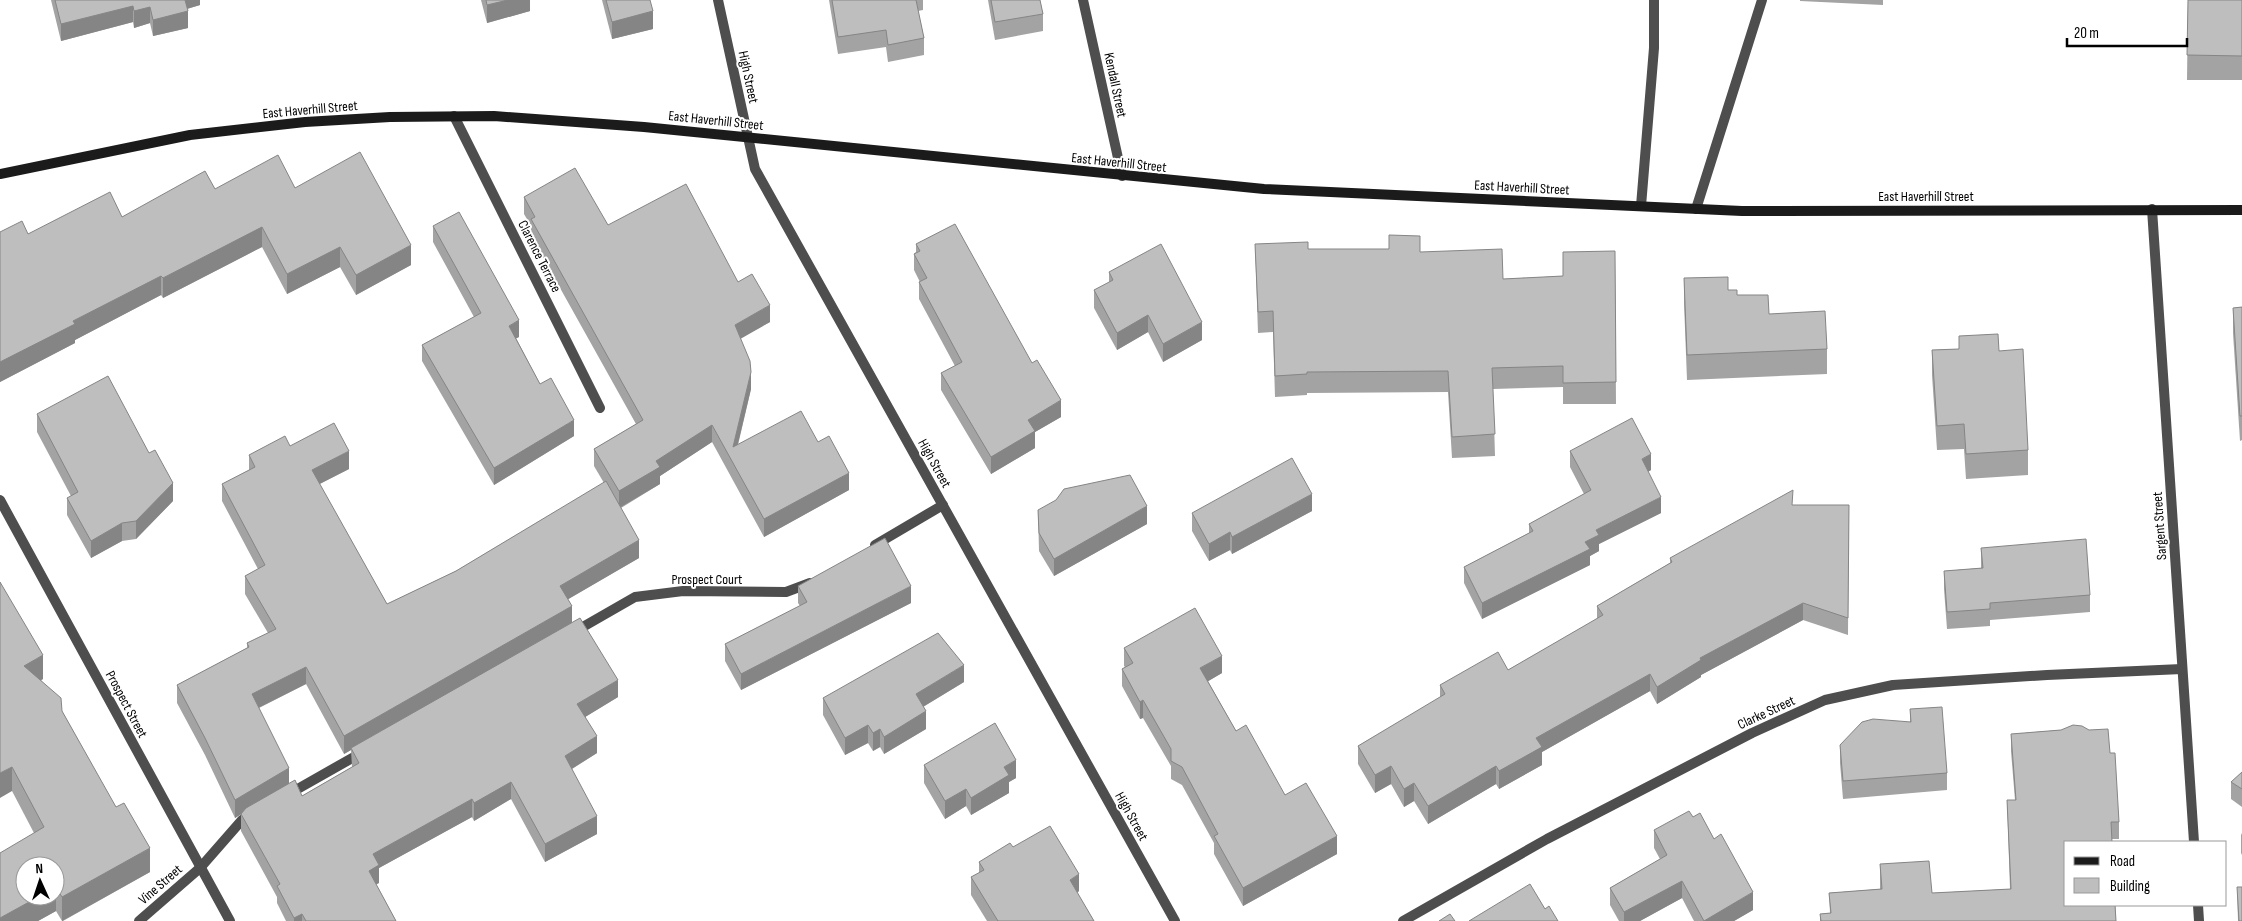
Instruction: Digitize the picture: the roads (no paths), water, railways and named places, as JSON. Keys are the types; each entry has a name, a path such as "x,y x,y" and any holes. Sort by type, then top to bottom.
{"main road":[{"name":"East Haverhill Street","path":"0,174 190,135 305,122 390,117 494,116 625,126 1264,190 1742,211 2242,210"}],"street":[{"name":"High Street","path":"718,0 755,169 1175,921"},
{"name":"Kendall Street","path":"1083,0 1122,176"},
{"path":"1640,206 1654,48 1654,0"},
{"path":"1696,209 1762,0"},
{"name":"Clarence Terrace","path":"454,116 600,408"},
{"name":"Sargent Street","path":"2152,209 2194,841"},
{"name":"Prospect Street","path":"0,500 230,921"},
{"path":"865,551 943,505"},
{"name":"Prospect Court","path":"568,636 635,597 683,591 786,592 805,586 822,576"},
{"name":"Clarke Street","path":"1404,921 1547,839 1752,733 1825,700 1893,685 2047,674 2182,670"},
{"path":"276,801 371,747"},
{"path":"200,868 242,820 259,810"},
{"name":"Vine Street","path":"139,921 200,868"},
{"path":"2198,906 2199,921"}]}
